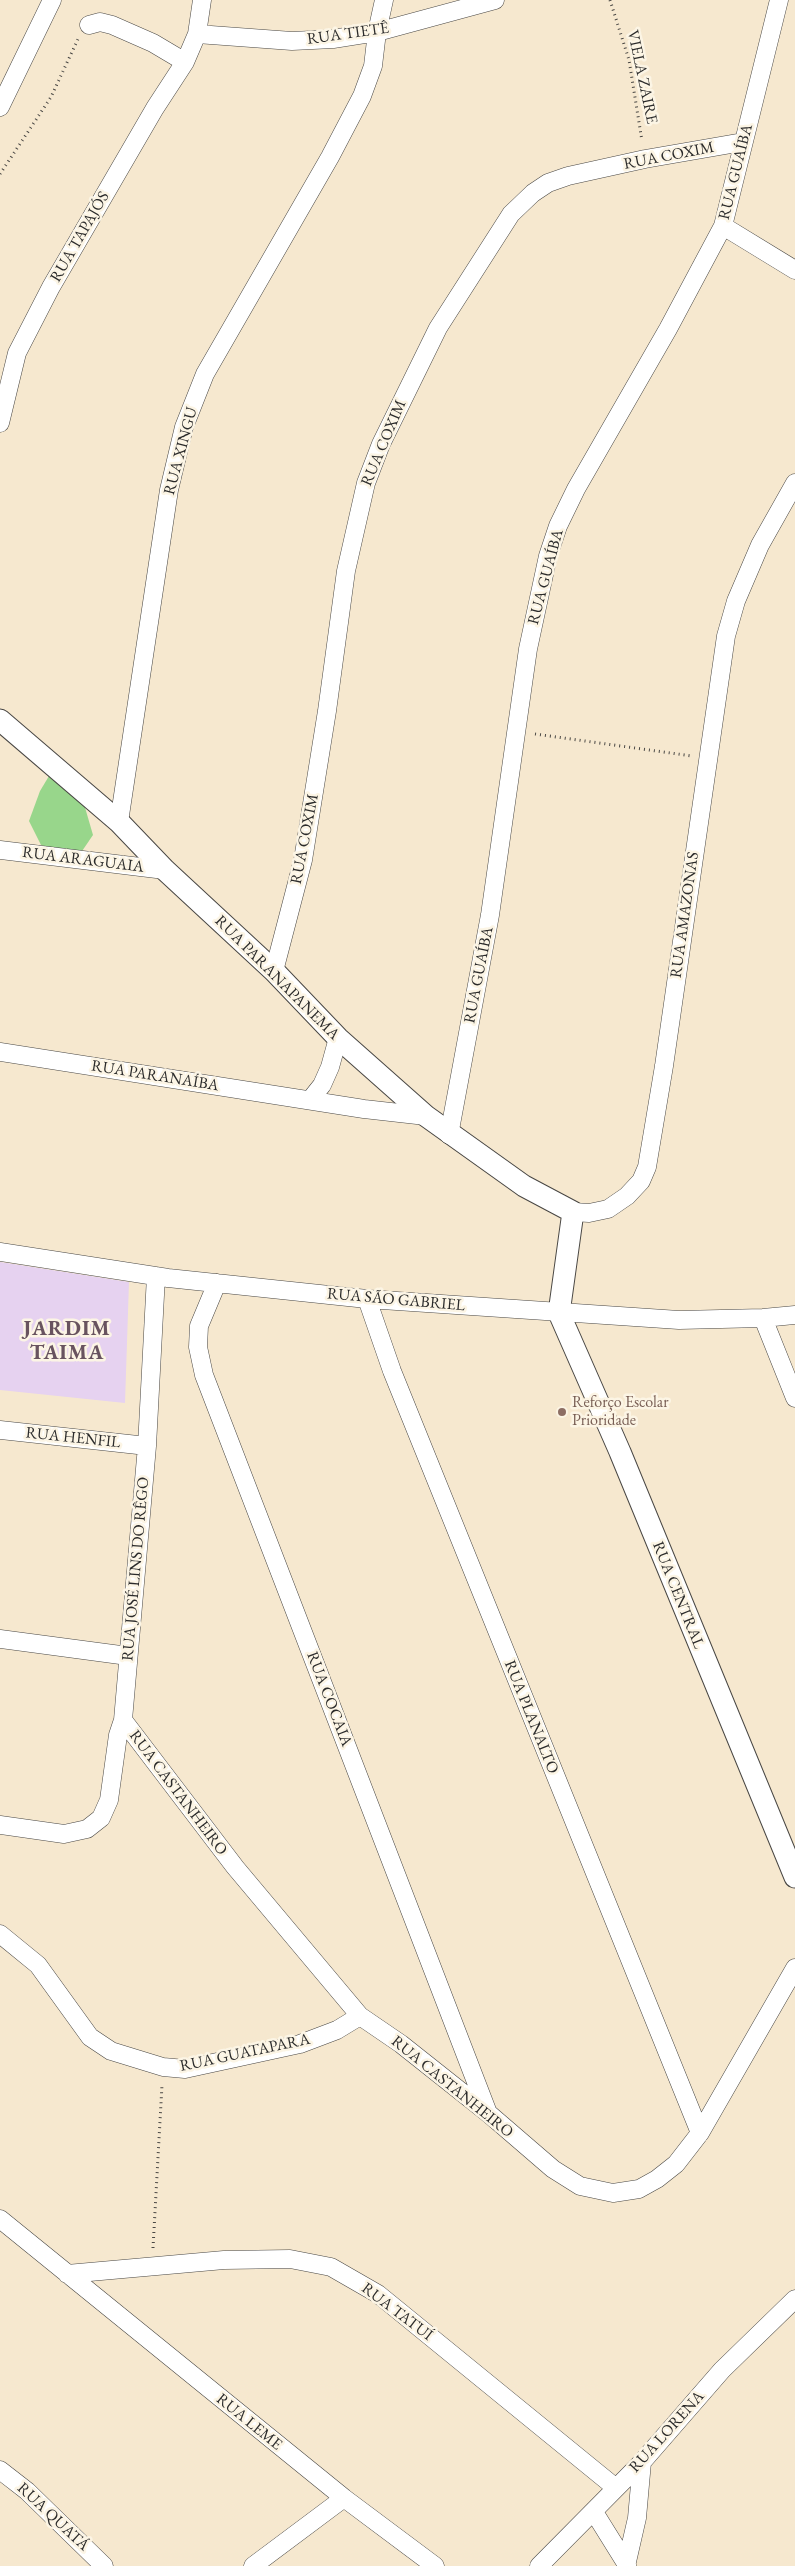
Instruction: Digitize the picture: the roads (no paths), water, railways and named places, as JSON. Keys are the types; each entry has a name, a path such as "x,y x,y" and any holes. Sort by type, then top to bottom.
{"street":[{"path":"0,107 52,0"},
{"name":"RUA TAPAJÓS","path":"0,423 17,353 31,324 155,108 184,62 197,34 202,0"},
{"name":"RUA XINGU","path":"119,822 169,490 184,427 205,374 321,173 362,96 373,66 376,32 384,0"},
{"name":"RUA TIETÊ","path":"197,34 292,41 333,39 376,32 495,0"},
{"name":"RUA GUAÍBA","path":"449,1135 490,915 537,603 558,526 576,489 668,329 723,226 778,0"},
{"path":"89,25 100,22 112,25 153,44 184,62"},
{"name":"RUA COXIM","path":"274,970 302,860 327,711 346,571 366,483 381,444 438,328 511,214 532,193 548,183 568,176 645,159 743,142"},
{"path":"723,226 795,270"},
{"name":"RUA AMAZONAS","path":"573,1212 589,1213 608,1209 627,1196 640,1181 647,1167 664,1066 726,636 736,601 760,545 795,483"},
{"name":"RUA PARANAPANEMA","path":"0,720 119,822 165,870 274,970 338,1038 426,1116 449,1135 524,1186 573,1212"},
{"name":"RUA ARAGUAIA","path":"0,850 165,870"},
{"path":"310,1100 322,1085 330,1067 338,1038"},
{"name":"RUA PARANAÍBA","path":"0,1052 426,1116"},
{"path":"559,1313 573,1212"},
{"name":"RUA SÃO GABRIEL","path":"0,1252 156,1276 367,1299 679,1320 763,1318 795,1315"},
{"name":"RUA JOSÉ LINS DO RÊGO","path":"0,1825 64,1834 87,1830 101,1818 109,1800 118,1735 123,1720 147,1446 156,1276"},
{"name":"RUA COCAIA","path":"217,1283 198,1326 198,1347 204,1376 488,2113"},
{"name":"RUA PLANALTO","path":"367,1299 392,1372 700,2133"},
{"name":"RUA CENTRAL","path":"559,1313 620,1452 795,1877"},
{"path":"763,1318 795,1398"},
{"name":"RUA HENFIL","path":"0,1430 147,1446"},
{"path":"0,1639 128,1656"},
{"name":"RUA CASTANHEIRO","path":"123,1720 235,1867 360,2016 401,2044 488,2113 553,2169 580,2186 613,2193 639,2189 657,2179 676,2164 700,2133 795,1968"},
{"name":"RUA GUATAPARA","path":"0,1934 38,1965 90,2037 111,2050 163,2067 185,2069 300,2044 338,2030 360,2016"},
{"path":"0,2219 67,2274"},
{"name":"RUA TATUÍ","path":"67,2274 224,2260 290,2259 332,2267 378,2294 616,2488"},
{"name":"RUA LEME","path":"67,2274 344,2498 435,2566"},
{"name":"RUA LORENA","path":"539,2566 642,2462 722,2370 795,2299"},
{"path":"627,2566 637,2518 642,2462"},
{"name":"RUA QUATÁ","path":"0,2470 27,2491 104,2566"},
{"path":"253,2566 344,2498"},
{"path":"594,2512 627,2566"}],"place":[{"name":"Reforço Escolar Prioridade","path":"562,1412"}],"district":[{"name":"JARDIM TAIMA","path":"67,1341"}]}
